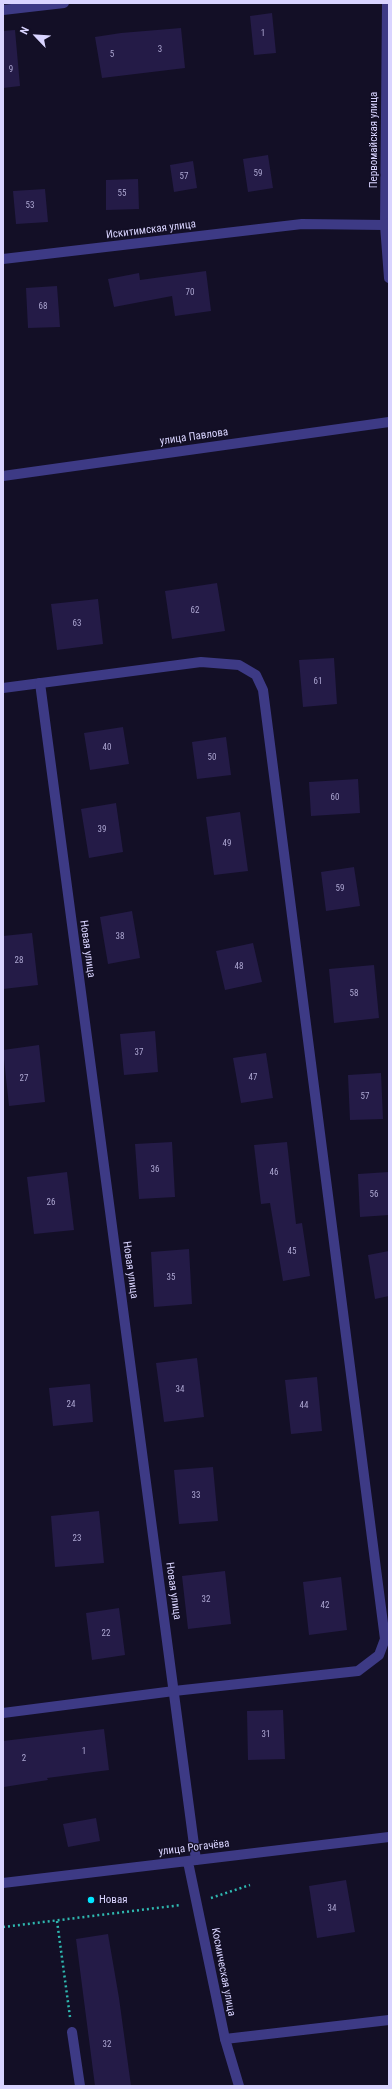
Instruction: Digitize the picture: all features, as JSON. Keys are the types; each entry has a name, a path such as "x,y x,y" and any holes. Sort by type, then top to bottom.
{"street":[{"path":"3,10 64,3"},
{"name":"Первомайская улица","path":"387,3 387,224 389,278"},
{"name":"Искитимская улица","path":"3,259 302,224 387,224"},
{"name":"улица Павлова","path":"3,476 389,422"},
{"path":"3,688 208,663 239,665 256,675 264,698 385,1638 379,1655 358,1671 174,1691 3,1713"},
{"name":"Новая улица","path":"40,683 174,1691 192,1861"},
{"name":"улица Рогачёва","path":"3,1883 389,1837"},
{"name":"Космическая улица","path":"192,1861 197,1903 224,2039 239,2086"},
{"path":"224,2039 389,2020"},
{"path":"72,2032 80,2086"}],"path":[{"path":"3,1927 197,1903 250,1885"},
{"path":"56,1921 72,2032"}],"building":[{"path":"272,13 276,53 254,55 250,16"},
{"path":"181,28 185,68 102,78 95,37 121,33"},
{"path":"15,30 20,86 3,88 3,31"},
{"path":"268,155 273,188 248,192 243,159"},
{"path":"193,161 197,188 174,192 170,165"},
{"path":"138,179 139,209 106,210 106,180"},
{"path":"45,189 48,222 16,224 13,191"},
{"path":"206,271 211,311 175,316 172,296 114,307 108,279 139,273 140,280"},
{"path":"57,286 60,327 28,328 26,288"},
{"path":"217,583 225,631 172,639 165,591"},
{"path":"98,599 103,644 57,650 51,604"},
{"path":"334,658 337,704 303,707 299,660"},
{"path":"123,727 129,764 90,770 84,733"},
{"path":"226,737 231,775 197,779 192,742"},
{"path":"358,779 360,813 311,816 309,782"},
{"path":"116,803 123,852 89,858 81,809"},
{"path":"240,812 248,871 214,875 206,817"},
{"path":"354,867 360,906 326,911 321,872"},
{"path":"132,911 140,958 108,964 100,917"},
{"path":"32,933 38,985 3,989 3,936"},
{"path":"253,943 262,982 225,990 216,951"},
{"path":"374,965 379,1018 334,1023 329,969"},
{"path":"155,1031 158,1072 124,1075 120,1034"},
{"path":"39,1045 45,1102 9,1106 3,1050"},
{"path":"266,1053 273,1098 241,1103 233,1058"},
{"path":"381,1073 383,1119 350,1120 348,1075"},
{"path":"172,1142 175,1197 139,1199 135,1144"},
{"path":"287,1142 296,1224 302,1223 310,1276 283,1281 270,1203 261,1204 254,1145"},
{"path":"67,1172 74,1230 34,1234 27,1177"},
{"path":"389,1172 389,1215 360,1217 358,1174"},
{"path":"189,1249 192,1304 154,1307 151,1252"},
{"path":"389,1251 389,1296 375,1299 368,1255"},
{"path":"197,1358 204,1417 164,1422 156,1363"},
{"path":"317,1377 322,1431 291,1434 285,1380"},
{"path":"90,1384 93,1422 53,1426 49,1388"},
{"path":"213,1467 218,1521 179,1524 174,1470"},
{"path":"99,1511 104,1563 55,1567 51,1516"},
{"path":"225,1571 231,1624 188,1629 182,1576"},
{"path":"341,1577 347,1630 309,1635 303,1582"},
{"path":"119,1608 125,1655 92,1660 86,1613"},
{"path":"283,1710 285,1759 248,1760 247,1711"},
{"path":"104,1729 109,1770 47,1778 48,1780 4,1787 3,1741"},
{"path":"96,1818 100,1841 68,1847 63,1824"},
{"path":"346,1880 355,1932 317,1938 309,1886"},
{"path":"108,1934 119,1998 131,2086 95,2086 76,1939"}],"place":[{"name":"Новая","path":"91,1900"}]}
